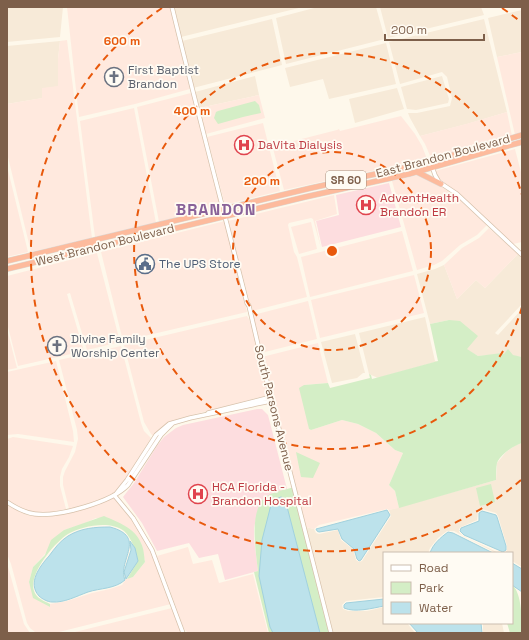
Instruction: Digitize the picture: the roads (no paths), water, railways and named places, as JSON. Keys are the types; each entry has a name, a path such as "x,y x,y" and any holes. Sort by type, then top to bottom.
{"highway":[{"name":"East Brandon Boulevard","path":"224,209 430,161 522,135"},
{"name":"East Brandon Boulevard","path":"226,216 432,168 522,142"},
{"path":"416,172 442,184"},
{"name":"West Brandon Boulevard","path":"7,261 224,209"},
{"name":"West Brandon Boulevard","path":"7,269 226,216"},
{"path":"97,247 100,242 117,237 117,235"},
{"path":"72,253 73,249 91,245 95,240"}],"street":[{"name":"South Parsons Avenue","path":"172,7 247,303 253,320 252,322 271,399 331,633"},
{"path":"430,161 436,177 442,184 457,194 522,255"},
{"path":"7,502 28,513 48,515 97,503 121,492 128,485 141,462 161,435 173,424 209,412 271,399"},
{"path":"114,495 133,518 148,542 184,632"}],"water":[{"path":"281,497 285,499 320,633 273,633 270,627 259,576 262,540 272,501"},
{"path":"387,510 390,515 359,561 354,549 342,539 338,529 319,532 316,529"},
{"path":"482,511 496,515 506,546 506,550 503,552 464,535 460,531 461,528 479,521 479,513"},
{"path":"110,527 121,531 127,537 129,543 124,572 125,580 112,587 88,592 57,602 43,599 39,596 34,586 36,575 60,542 73,533 83,530"},
{"path":"448,532 453,533 491,552 430,552 437,541"},
{"path":"130,541 135,548 138,561 126,579 124,572 131,550"},
{"path":"513,564 522,569 522,592 513,586"},
{"path":"383,599 383,606 369,609 353,610 344,608 346,603"},
{"path":"410,624 481,624 482,633 418,633"}],"place":[{"name":"First Baptist Brandon","path":"114,77"},
{"name":"DaVita Dialysis","path":"244,145"},
{"name":"AdventHealth Brandon ER","path":"366,205"},
{"name":"The UPS Store","path":"145,264"},
{"name":"Divine Family Worship Center","path":"57,346"},
{"name":"HCA Florida - Brandon Hospital","path":"198,494"}],"district":[{"name":"BRANDON","path":"216,209"}]}
